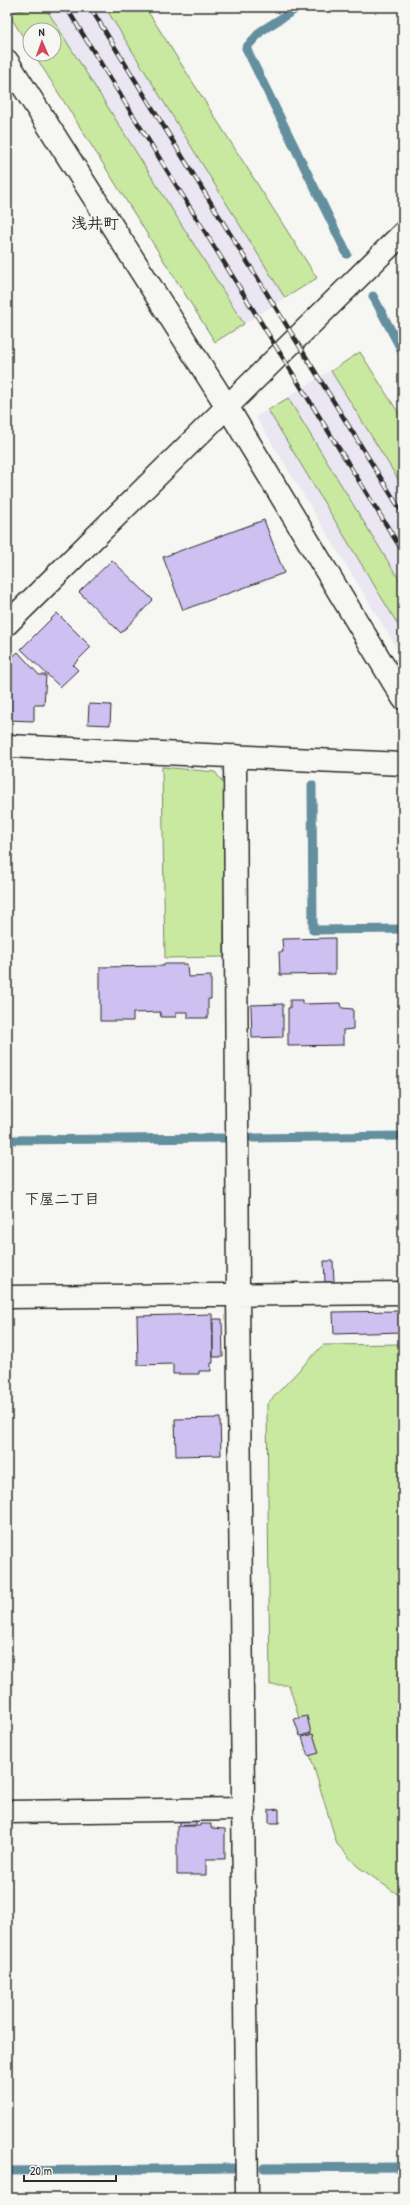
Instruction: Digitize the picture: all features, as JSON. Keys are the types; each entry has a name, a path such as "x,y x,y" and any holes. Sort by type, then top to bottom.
{"street":[{"path":"7,61 228,408 403,698"},
{"path":"7,624 228,408 403,233"},
{"path":"7,746 403,764"},
{"path":"235,756 238,1295 247,2198"},
{"path":"7,1297 403,1293"},
{"path":"7,1812 244,1809"}],"shaded area":[{"path":"38,7 145,7 317,278 215,342 39,62 62,62 62,22 22,22 22,35 8,13"},
{"path":"360,352 403,420 403,658 256,417"}],"green space":[{"path":"45,7 54,22 22,22 22,35 8,13"},
{"path":"105,7 145,7 317,278 285,298"},
{"path":"62,34 244,324 215,342 39,62 62,62"},
{"path":"360,352 403,420 403,487 331,371"},
{"path":"288,398 403,586 403,633 268,410"},
{"path":"162,767 215,772 224,784 224,957 165,958"},
{"path":"403,1344 403,1898 357,1866 337,1844 289,1685 270,1685 267,1404 323,1345"}],"building":[{"path":"264,520 284,573 183,610 163,557"},
{"path":"112,560 153,600 121,633 79,592"},
{"path":"57,613 91,647 73,665 78,670 60,687 21,649"},
{"path":"18,652 39,675 46,675 44,705 34,705 34,721 7,720 7,662"},
{"path":"89,704 111,705 110,725 88,724"},
{"path":"335,938 335,974 280,975 279,952 283,952 282,939"},
{"path":"164,964 187,964 188,977 211,976 211,999 208,999 208,1018 188,1018 188,1012 176,1012 176,1017 161,1017 160,1012 133,1013 133,1021 100,1021 100,967 164,966"},
{"path":"290,1000 302,1000 302,1004 341,1003 342,1008 353,1009 353,1029 343,1030 343,1045 288,1046 288,1008 290,1008"},
{"path":"283,1004 283,1037 252,1038 251,1005"},
{"path":"324,1261 333,1261 334,1282 325,1282"},
{"path":"403,1311 403,1332 334,1334 333,1312"},
{"path":"212,1314 213,1363 211,1363 211,1371 199,1371 199,1374 173,1374 173,1364 138,1365 137,1316"},
{"path":"213,1319 222,1319 223,1357 213,1357"},
{"path":"220,1418 221,1455 176,1456 175,1419"},
{"path":"307,1716 311,1733 300,1736 294,1719"},
{"path":"313,1734 319,1753 308,1756 302,1737"},
{"path":"279,1809 279,1823 269,1823 269,1810"},
{"path":"180,1821 196,1821 196,1825 180,1826"},
{"path":"200,1824 211,1824 211,1828 225,1829 225,1859 206,1859 206,1875 177,1875 177,1826 200,1826"}],"waterway":[{"path":"299,7 261,31 246,48 347,254"},
{"path":"373,296 403,353"},
{"path":"312,785 313,930 403,929"},
{"path":"253,1138 403,1136"},
{"path":"7,1140 223,1138"},
{"path":"264,2168 403,2167"},
{"path":"7,2171 232,2168"}],"railway":[{"path":"66,7 403,552"},
{"path":"90,7 403,514"}],"district":[{"name":"浅井町","path":"95,223"},
{"name":"下屋二丁目","path":"62,1198"}]}
